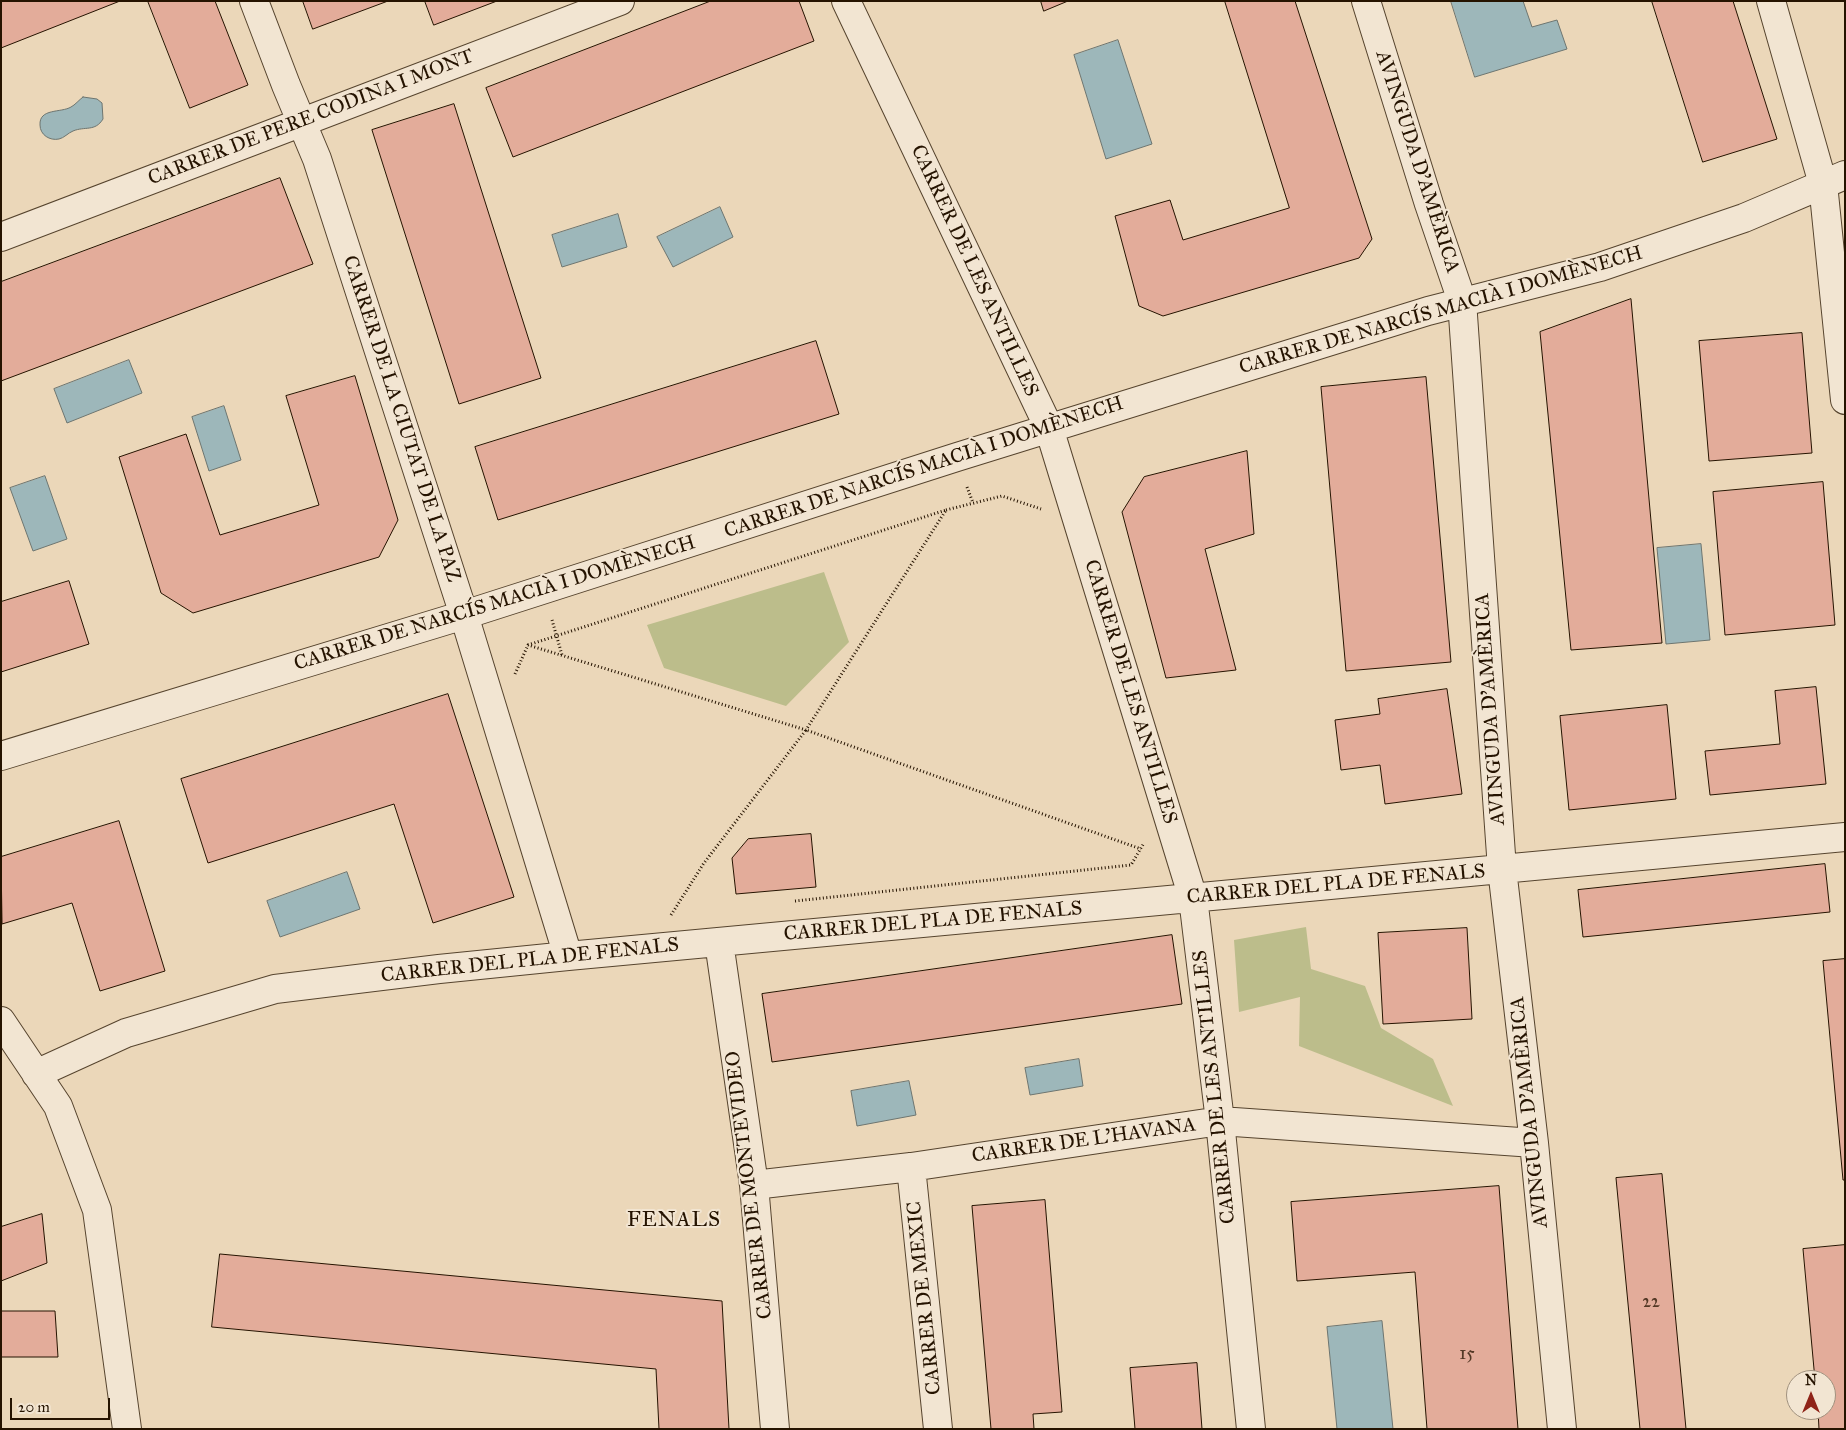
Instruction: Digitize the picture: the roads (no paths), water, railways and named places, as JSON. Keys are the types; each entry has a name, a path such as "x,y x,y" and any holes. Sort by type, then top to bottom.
{"street":[{"name":"CARRER DE LA CIUTAT DE LA PAZ","path":"254,1 317,159 464,615 568,956"},
{"name":"CARRER DE PERE CODINA I MONT","path":"1,236 620,1"},
{"name":"CARRER DE LES ANTILLES","path":"846,1 1049,428 1193,898 1220,1121 1251,1429"},
{"name":"AVINGUDA D'AMÈRICA","path":"1366,1 1429,204 1462,300 1502,869 1534,1143 1562,1429"},
{"path":"1771,1 1834,180 1845,400"},
{"name":"CARRER DE NARCÍS MACIÀ I DOMÈNECH","path":"1,756 464,615 1049,428 1462,300 1500,293 1600,267 1744,218 1834,180"},
{"name":"CARRER DEL PLA DE FENALS","path":"36,1074 126,1033 275,990 439,969 568,956 1845,837"},
{"name":"CARRER DE MONTEVIDEO","path":"719,942 754,1185 775,1429"},
{"path":"1,1021 58,1106 97,1210 127,1429"},
{"name":"CARRER DE L'HAVANA","path":"754,1185 912,1167 1220,1121 1534,1143"},
{"name":"CARRER DE MEXIC","path":"912,1167 938,1429"}],"water":[{"path":"1451,1 1523,1 1532,27 1557,20 1567,49 1475,77"},
{"path":"1118,40 1152,144 1106,159 1074,55"},
{"path":"83,97 97,99 102,103 103,119 97,126 73,131 59,139 52,139 42,132 40,125 43,116 47,113 67,109"},
{"path":"720,207 733,237 673,267 657,237"},
{"path":"618,214 627,247 562,267 552,235"},
{"path":"129,360 142,393 67,423 54,389"},
{"path":"224,406 241,460 209,471 192,417"},
{"path":"45,476 67,539 33,551 10,488"},
{"path":"1701,544 1710,640 1666,644 1657,548"},
{"path":"347,872 360,909 280,937 267,901"},
{"path":"1079,1059 1083,1086 1030,1095 1025,1068"},
{"path":"909,1081 916,1115 857,1126 851,1091"},
{"path":"1382,1321 1393,1429 1337,1429 1327,1327"}],"district":[{"name":"FENALS","path":"674,1221"}]}
